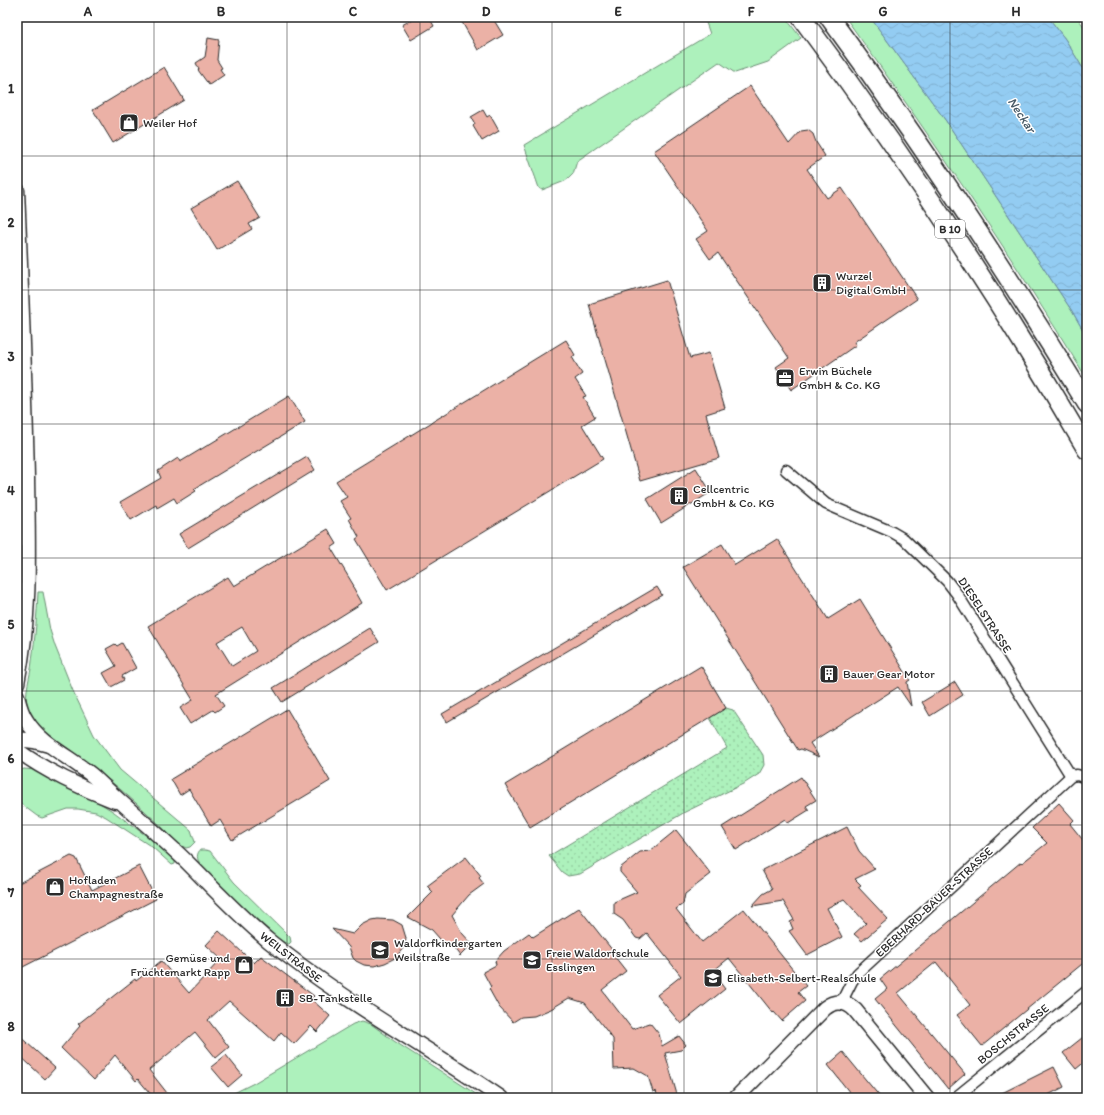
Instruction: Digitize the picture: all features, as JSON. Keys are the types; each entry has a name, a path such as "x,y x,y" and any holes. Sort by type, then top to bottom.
{"highway":[{"name":"B 10","path":"801,17 869,110 950,229 1038,366 1087,450"},
{"name":"B 10","path":"829,17 920,145 972,222 1024,301 1087,404"}],"street":[{"path":"17,190 28,521 26,614 22,654 17,683"},
{"name":"DIESELSTRASSE","path":"786,470 826,504 892,532 904,539 947,581 957,594 1071,776"},
{"name":"WEILSTRASSE","path":"17,696 21,710 29,725 51,746 85,769 158,835 233,909 281,950 363,1010 501,1098"},
{"path":"17,739 34,741 51,746"},
{"name":"WEILSTRASSE","path":"17,750 42,766 87,790 121,803"},
{"path":"17,765 26,763 42,766"},
{"path":"1071,776 1077,775 1087,778"},
{"name":"EBERHARD-BAUER-STRASSE","path":"841,1003 852,981 858,973 1071,776"},
{"name":"BOSCHSTRASSE","path":"955,1098 1087,991"},
{"path":"736,1098 825,1008 832,1004 841,1003 848,1005 855,1010 927,1098"}],"green space":[{"path":"704,17 785,17 801,38 768,62 735,73 719,62 577,161 573,174 565,181 542,190 539,188 524,145 710,34"},
{"path":"845,17 870,17 946,121 1072,311 1087,337 1087,379 969,196"},
{"path":"1048,17 1077,17 1087,31 1087,75 1065,39"},
{"path":"38,592 43,592 50,630 55,646 73,691 94,735 120,770 191,830 195,842 190,847 186,848 180,845 118,787 78,755 38,727 32,719 28,709 26,697 34,644"},
{"path":"726,708 733,710 763,755 764,765 759,774 745,783 685,812 580,874 568,876 562,872 549,856 727,748 710,718"},
{"path":"24,769 36,770 92,798 152,840 175,861 175,864 172,865 152,847 96,812 68,809 42,818 37,816 17,801 17,771"},
{"path":"17,820 22,830 17,839"},
{"path":"200,850 210,851 234,882 290,937 291,942 289,944 272,934 202,867 197,856"},
{"path":"362,1021 371,1024 394,1041 482,1098 224,1098 254,1083 353,1024"}],"water":[{"name":"Neckar","path":"870,17 1048,17 1065,39 1087,75 1087,337 1072,311 946,121"}],"building":[{"path":"416,17 429,17 434,26 411,40 402,25"},
{"path":"459,17 492,17 503,35 478,50"},
{"path":"208,38 219,40 217,60 224,75 209,85 198,70 199,69 196,63 205,57"},
{"path":"164,67 184,100 113,143 93,110"},
{"path":"750,86 789,144 801,131 808,130 813,134 825,156 807,169 827,198 842,188 917,299 854,342 856,345 791,390 776,367 789,358 718,253 710,259 696,239 708,231 654,151"},
{"path":"483,110 487,117 490,115 499,131 482,141 473,126 475,124 471,117"},
{"path":"237,181 260,218 249,224 252,229 217,250 191,208"},
{"path":"667,280 690,358 709,353 725,408 706,414 719,458 640,481 589,304"},
{"path":"566,340 575,355 572,357 582,374 575,379 586,396 583,397 595,417 582,425 603,459 387,590 356,539 359,537 349,519 351,518 340,501 347,497 336,481"},
{"path":"289,396 305,422 194,489 196,491 177,503 174,498 157,508 156,505 131,520 120,502 161,478 158,471 178,458 180,462"},
{"path":"307,457 315,470 188,548 179,534"},
{"name":"Cellcentric GmbH & Co. KG","path":"696,468 711,492 661,523 647,499"},
{"path":"328,529 337,544 331,548 354,586 353,587 362,603 216,694 224,706 215,712 213,710 190,724 180,708 193,700 148,626 228,577 234,586","holes":["242,627 256,651 232,666 217,642"]},
{"path":"777,539 828,619 860,599 910,680 907,682 911,706 898,687 810,743 819,757 801,749 798,750 683,567 722,544 735,565"},
{"path":"657,587 662,595 447,722 442,714"},
{"path":"370,628 379,642 282,702 273,688"},
{"path":"122,643 136,668 122,676 124,680 111,687 103,673 116,666 106,649 115,644 117,646"},
{"path":"701,666 726,708 530,827 505,785"},
{"path":"955,682 963,695 930,716 922,702"},
{"path":"287,709 330,781 232,840 220,820 211,826 189,789 180,795 171,779"},
{"path":"801,777 816,800 806,806 809,810 788,823 785,819 736,850 722,827"},
{"path":"1059,803 1074,820 1070,824 1087,845 1087,960 982,1046 957,1015 970,1005 936,962 898,993 965,1074 948,1089 875,999 887,989 880,979 1021,862 1022,863 1047,843 1032,828"},
{"path":"847,827 859,851 875,869 855,879 861,885 858,887 888,919 862,941 854,934 866,923 844,899 827,908 842,937 807,955 789,931 793,929 790,922 794,920 783,901 752,906 763,894 772,889 762,870"},
{"path":"676,830 711,874 685,894 683,904 676,909 702,942 744,909 806,986 798,992 805,1001 782,1021 774,1012 773,1013 729,958 712,972 725,989 681,1024 657,995 681,976 647,933 640,939 636,938 623,920 614,914 614,902 637,892 620,872 620,868 640,852 650,851"},
{"path":"71,856 76,858 92,890 139,866 156,899 17,970 17,884"},
{"path":"466,857 481,876 479,878 484,884 469,895 452,915 462,933 472,944 460,956 451,944 447,947 432,930 408,917 433,892 427,886"},
{"name":"Freie Waldorfschule Esslingen","path":"579,908 617,956 615,957 626,971 602,990 632,1029 650,1023 659,1034 662,1046 679,1036 686,1045 681,1050 665,1053 678,1098 658,1098 656,1091 653,1092 648,1076 634,1068 614,1069 613,1039 585,1003 569,998 551,1009 534,1016 521,1017 513,1022 499,1007 489,989 491,987 483,972 496,965 495,961 504,951 529,933 533,937"},
{"name":"Waldorfkindergarten Weilstraße","path":"378,919 393,920 402,925 406,938 405,946 395,958 385,963 374,966 364,965 353,958 349,947 332,929 353,934 362,925"},
{"path":"219,931 254,963 261,956 314,996 311,999 330,1016 317,1032 311,1026 294,1044 281,1032 274,1041 229,1001 208,1020 229,1047 216,1058 195,1032 149,1070 171,1098 154,1098 138,1079 136,1081 115,1055 94,1080 61,1048 80,1026 78,1024 135,979 136,981 161,961 189,993 221,959 206,945"},
{"path":"17,1034 55,1068 45,1079 17,1053"},
{"path":"1087,1034 1087,1060 1076,1069 1063,1053"},
{"path":"843,1052 881,1098 854,1098 828,1065"},
{"path":"226,1055 242,1075 228,1087 211,1067"},
{"path":"1054,1067 1064,1087 1042,1098 992,1098"}],"place":[{"name":"Weiler Hof","path":"129,123"},
{"name":"Wurzel Digital GmbH","path":"822,283"},
{"name":"Erwin Büchele GmbH & Co. KG","path":"785,378"},
{"name":"Cellcentric GmbH & Co. KG","path":"679,496"},
{"name":"Bauer Gear Motor","path":"829,674"},
{"name":"Hofladen Champagnestraße","path":"55,887"},
{"name":"Waldorfkindergarten Weilstraße","path":"380,950"},
{"name":"Freie Waldorfschule Esslingen","path":"532,960"},
{"name":"Gemüse und Früchtemarkt Rapp","path":"244,965"},
{"name":"Elisabeth-Selbert-Realschule","path":"713,978"},
{"name":"SB-Tankstelle","path":"285,998"}]}
